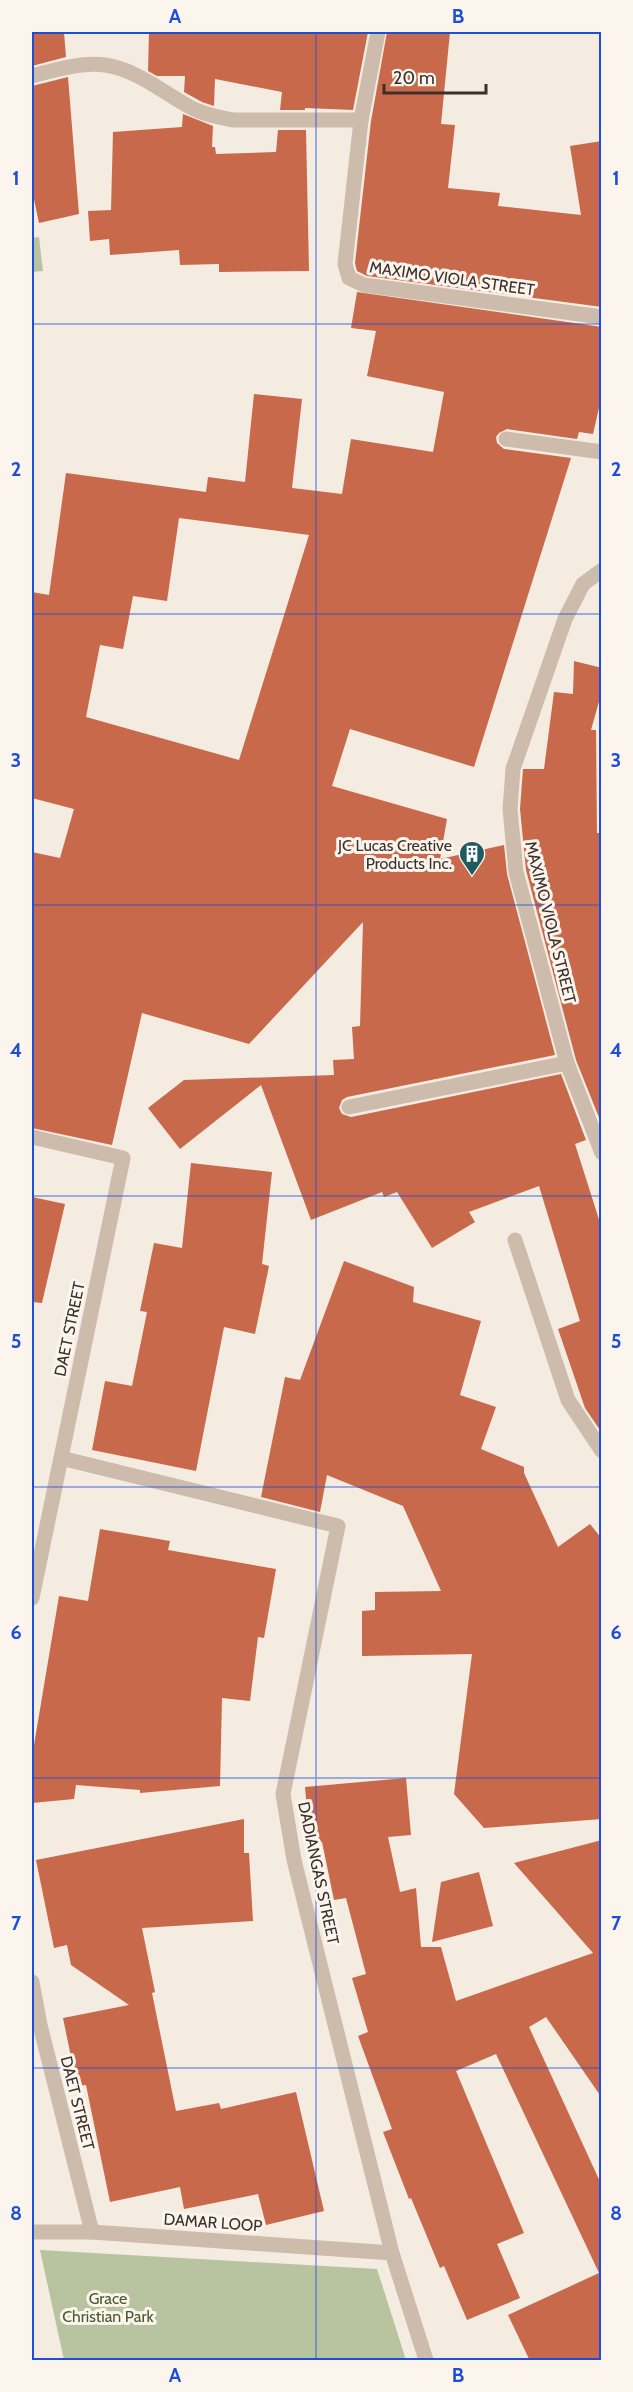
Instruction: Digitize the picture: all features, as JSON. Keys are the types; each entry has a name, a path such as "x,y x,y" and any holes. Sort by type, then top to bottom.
{"street":[{"name":"MAXIMO VIOLA STREET","path":"378,32 361,120 345,264 349,278 364,285 602,317"},
{"path":"32,76 64,67 105,65 132,74 188,106 215,117 233,120 361,120"},
{"path":"506,439 602,453"},
{"name":"MAXIMO VIOLA STREET","path":"602,570 583,584 565,619 513,769 510,809 516,872 567,1063 602,1153"},
{"path":"349,1107 567,1063"},
{"name":"DAET STREET","path":"32,1137 123,1158 32,1598"},
{"path":"515,1240 568,1400 602,1451"},
{"name":"DADIANGAS STREET","path":"61,1458 338,1526 283,1794 294,1860 392,2253 426,2361"},
{"name":"DAET STREET","path":"32,1982 40,2025 92,2232"},
{"name":"DAMAR LOOP","path":"32,2232 92,2232 392,2253"}],"green space":[{"path":"39,237 43,271 32,272 32,238"},
{"name":"Grace Christian Park","path":"40,2250 377,2269 406,2360 64,2360"}],"building":[{"path":"32,32 64,32 66,57 32,66"},
{"path":"149,32 368,32 353,110 305,108 305,110 280,110 282,92 215,79 214,106 184,92 185,76 157,76 148,71"},
{"path":"387,32 450,32 441,124 455,125 448,188 500,193 498,206 581,215 570,146 602,141 602,307 367,276 357,271 355,263 371,121"},
{"path":"68,77 79,214 39,223 32,190 32,86"},
{"path":"183,114 213,126 212,147 215,147 216,154 276,152 278,130 306,130 309,271 219,272 219,264 180,265 179,250 110,255 109,239 90,241 88,211 111,210 113,132 182,127"},
{"path":"357,292 602,327 602,395 593,434 579,432 577,439 507,429 496,437 497,443 504,449 571,458 474,767 350,729 332,786 447,819 440,859 504,845 507,874 555,1055 347,1097 342,1100 339,1108 342,1114 351,1117 561,1074 586,1140 575,1144 602,1229 602,1433 585,1408 558,1329 580,1321 539,1186 469,1212 475,1222 432,1248 397,1192 384,1197 382,1192 311,1220 261,1085 180,1149 148,1108 184,1080 334,1075 333,1060 354,1059 352,1027 360,1026 363,922 249,1044 142,1013 112,1145 32,1128 32,852 60,858 74,809 32,798 32,592 49,595 66,473 206,492 208,477 245,482 254,394 302,399 292,488 342,494 351,439 433,452 444,392 367,376 376,331 351,328","holes":["179,518 309,535 239,760 86,717 100,645 123,649 133,596 167,601"]},
{"path":"574,661 602,668 602,691 591,730 596,730 597,833 602,833 602,1125 576,1060 526,870 520,809 523,769 544,769 554,692 573,694"},
{"path":"191,1163 272,1172 262,1264 269,1266 255,1334 224,1327 196,1471 92,1450 105,1381 132,1386 147,1312 140,1311 154,1243 182,1248"},
{"path":"32,1197 65,1204 42,1303 32,1302"},
{"path":"344,1261 414,1287 413,1302 481,1321 460,1395 496,1407 481,1449 524,1467 524,1473 558,1547 590,1524 602,1539 602,1819 484,1828 454,1794 472,1654 362,1656 362,1611 375,1610 375,1592 441,1591 403,1506 327,1475 320,1512 261,1497 285,1377 300,1380"},
{"path":"100,1529 170,1541 168,1550 276,1569 264,1638 258,1637 250,1701 222,1698 220,1786 140,1793 140,1790 76,1785 74,1799 32,1803 32,1757 59,1596 88,1601"},
{"path":"406,1778 411,1835 388,1837 400,1892 416,1888 421,1947 441,1947 456,2001 593,1953 514,1863 602,1840 602,2098 546,2017 529,2027 602,2186 602,2361 530,2361 508,2315 599,2273 496,2054 456,2071 524,2233 497,2244 520,2298 467,2320 444,2266 440,2268 411,2198 409,2199 383,2132 392,2129 358,2036 368,2032 352,1978 366,1974 346,1898 334,1900 322,1842 310,1843 305,1787"},
{"path":"244,1819 244,1853 249,1853 253,1921 142,1928 155,1992 152,1993 176,2111 219,2103 221,2109 296,2092 324,2211 266,2225 258,2194 184,2209 180,2187 110,2202 86,2085 77,2086 63,2018 129,2005 71,1965 67,1945 54,1948 36,1860"},
{"path":"479,1872 493,1926 432,1942 441,1882"}],"place":[{"name":"JC Lucas Creative Products Inc.","path":"472,877"}]}
